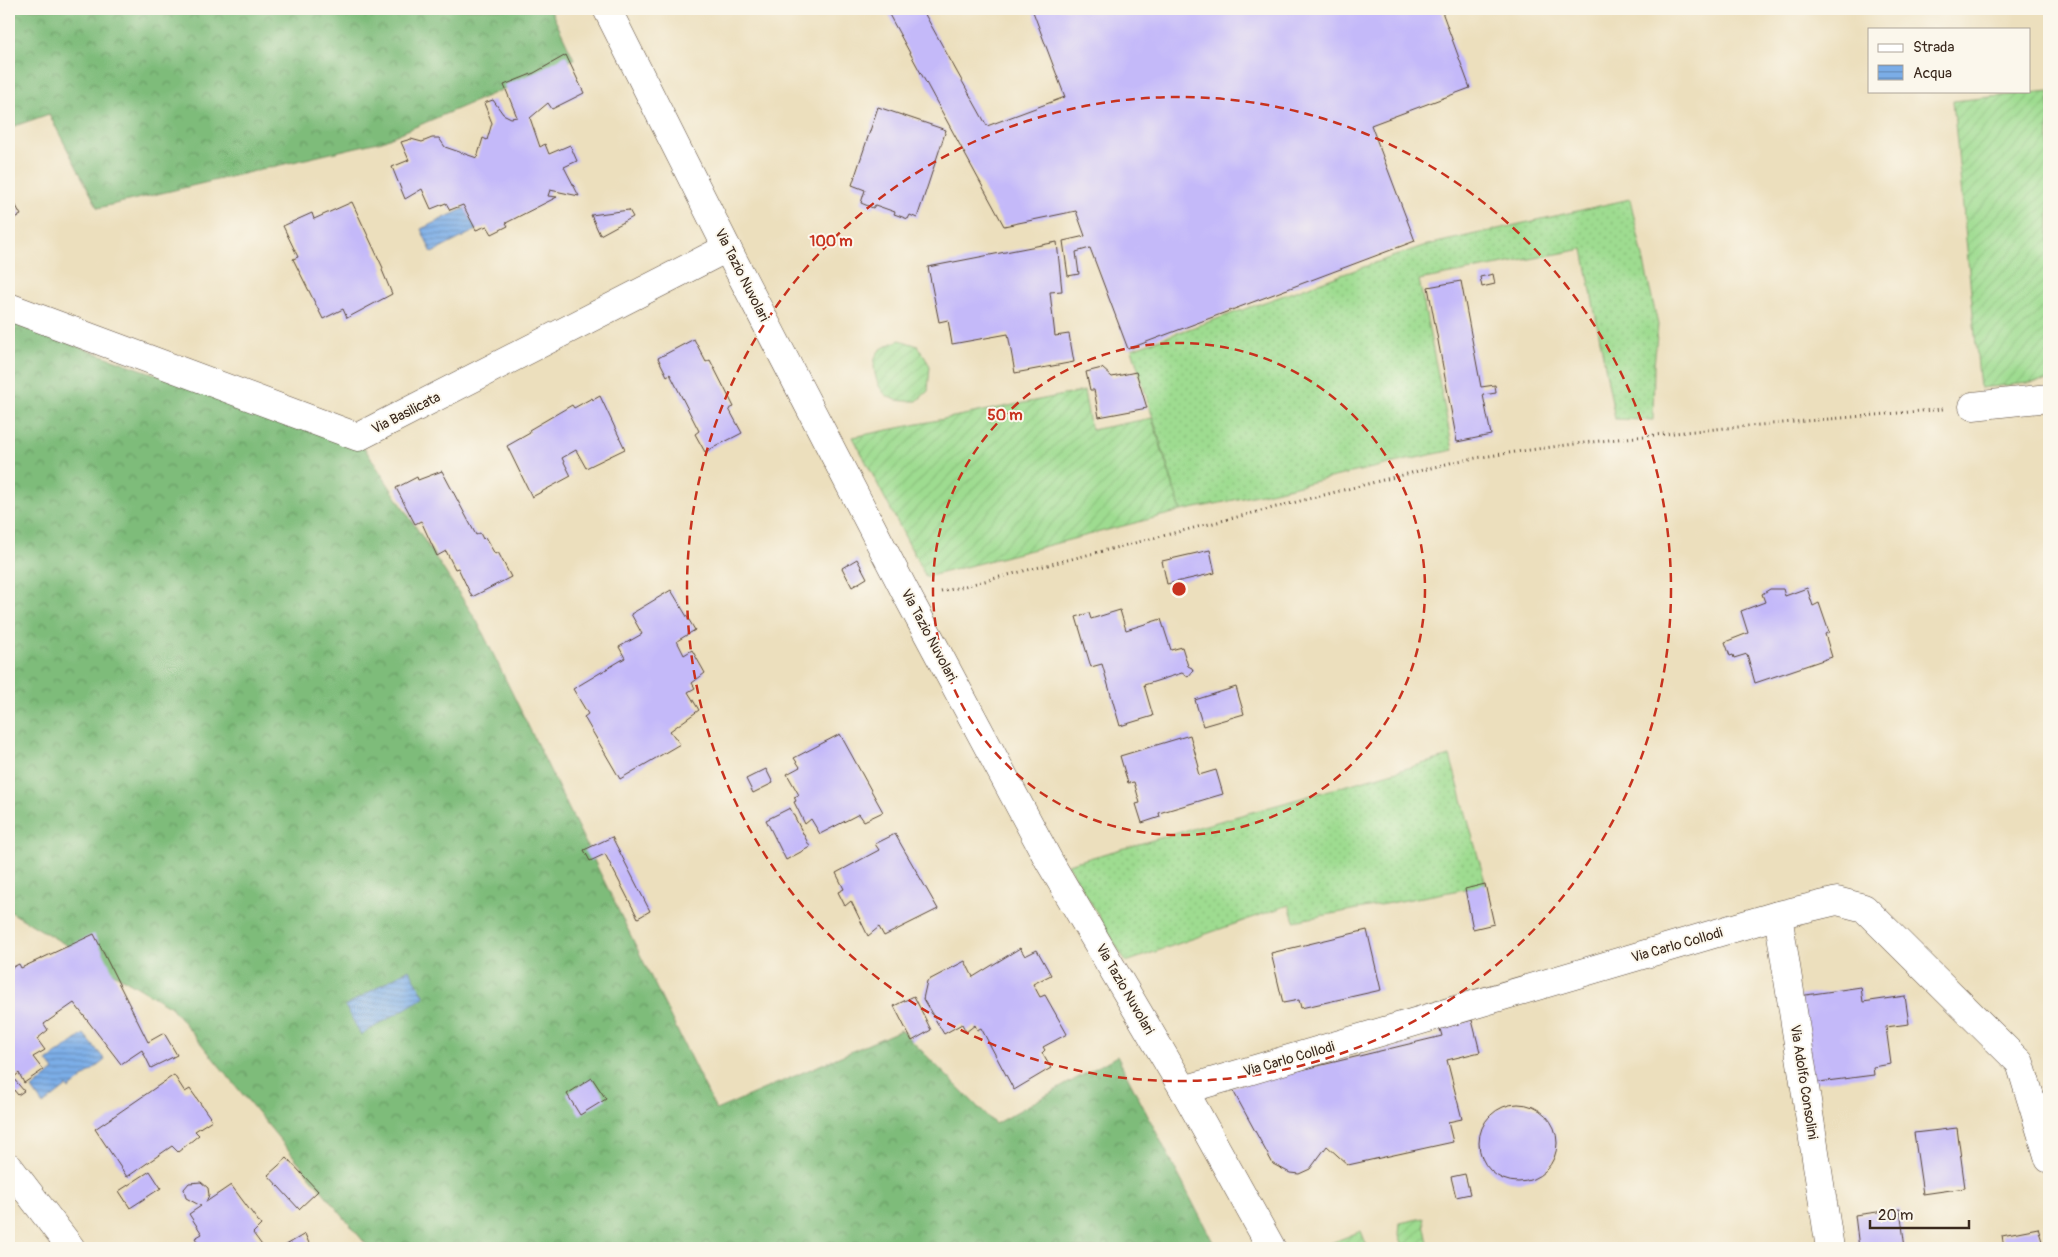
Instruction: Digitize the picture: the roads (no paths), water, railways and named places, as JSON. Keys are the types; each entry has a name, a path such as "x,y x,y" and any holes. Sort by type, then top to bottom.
{"street":[{"name":"Via Tazio Nuvolari","path":"607,9 717,254 910,601 1050,861 1184,1090 1271,1247 1269,1248"},
{"name":"Via Basilicata","path":"9,307 358,437 717,254"},
{"path":"1973,406 2049,398"},
{"name":"Via Carlo Collodi","path":"1184,1090 1778,915 1837,901 1864,908 2020,1063 2049,1159"},
{"name":"Via Adolfo Consolini","path":"1778,915 1830,1248"},
{"path":"9,1167 71,1248"}],"water":[{"path":"465,208 476,230 432,253 421,229"},
{"path":"409,969 425,997 361,1035 345,1006"},
{"path":"84,1034 105,1060 69,1089 67,1086 43,1105 32,1089 54,1070 47,1061"}]}
